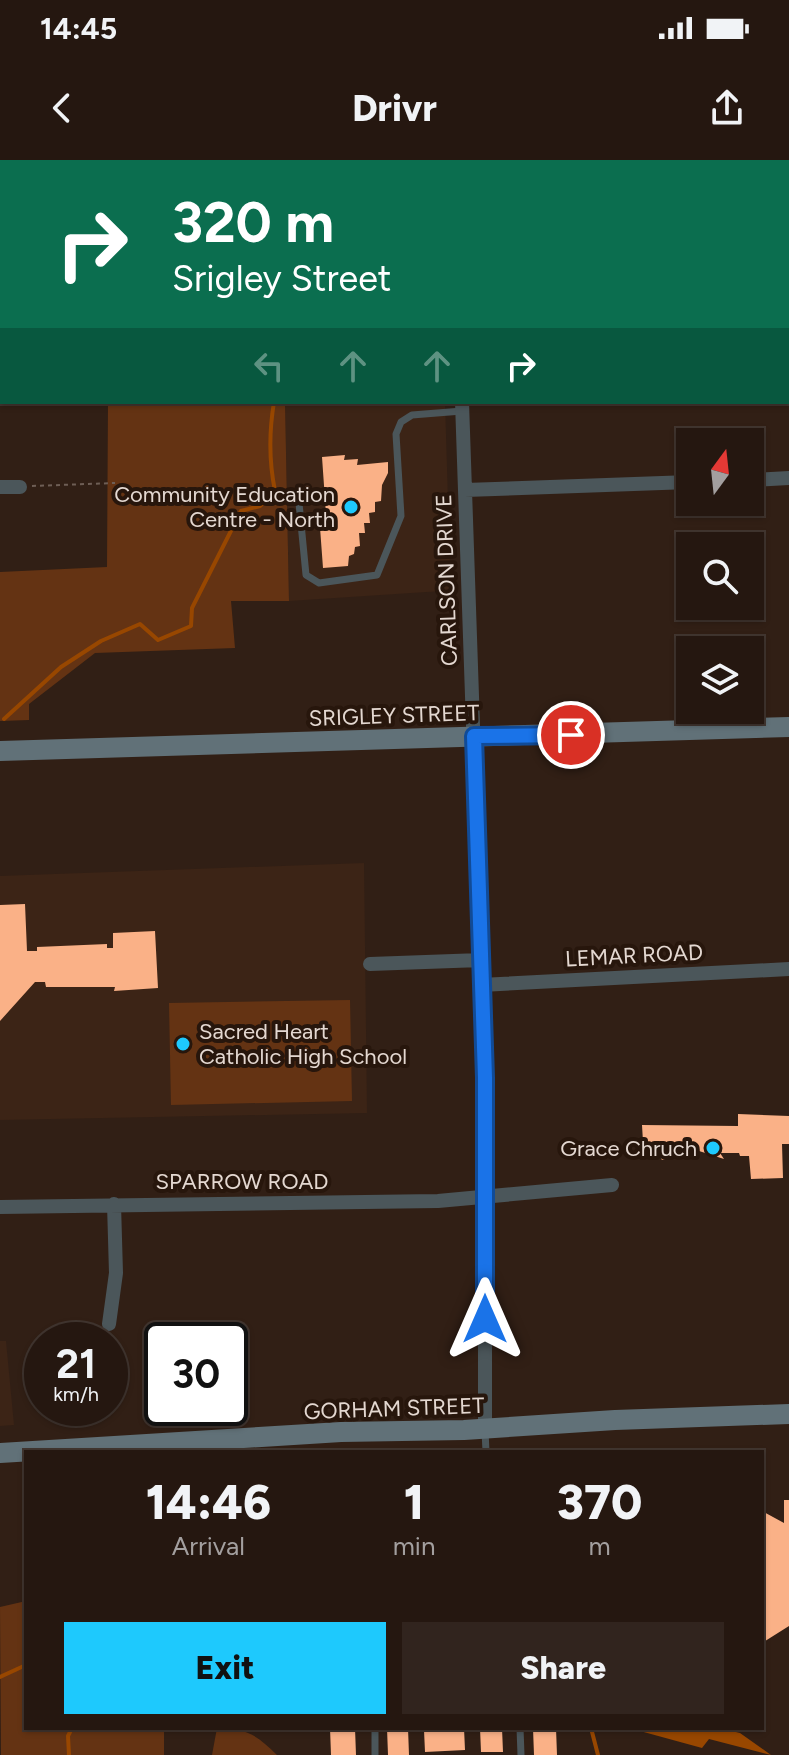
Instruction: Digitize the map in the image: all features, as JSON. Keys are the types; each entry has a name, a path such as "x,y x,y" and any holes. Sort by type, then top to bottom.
{"street":[{"name":"CARLSON DRIVE","path":"462,407 481,960 485,1428"},
{"path":"764,479 789,478"},
{"path":"465,490 676,482"},
{"path":"0,487 20,487"},
{"name":"SRIGLEY STREET","path":"0,751 474,736 683,733 789,727"},
{"path":"370,964 481,960"},
{"name":"LEMAR ROAD","path":"481,985 789,969"},
{"name":"SPARROW ROAD","path":"0,1207 373,1203 612,1185"},
{"path":"109,1322 116,1273 114,1204"},
{"name":"GORHAM STREET","path":"49,1450 341,1432 789,1414"},
{"name":"GORHAM STREET","path":"0,1453 24,1452"}],"lane":[{"path":"299,503 306,575 319,583 377,575 401,516 396,434 401,422 412,415 462,407"},
{"path":"485,1428 486,1450"},
{"path":"375,1730 375,1755"},
{"path":"520,1730 521,1755"}],"path":[{"path":"20,487 115,483"}],"shaded area":[{"path":"108,404 285,404 289,601 231,601 235,648 95,653 29,704 29,720 0,721 0,572 107,567"},
{"path":"285,404 445,404 450,566 456,577 457,590 289,601"},
{"name":"Sacred Heart Catholic High School","path":"364,863 367,1113 0,1120 0,876"},
{"path":"350,1000 352,1101 171,1105 169,1003"},
{"path":"0,1341 6,1341 14,1425 0,1426"},
{"path":"24,1601 24,1730 164,1730 164,1755 1,1755 0,1607"},
{"path":"217,1730 239,1730 263,1742 277,1755 212,1755"},
{"path":"727,1730 740,1733 771,1755 709,1739 702,1748 640,1731"}],"building":[{"name":"Community Education Centre - North","path":"345,455 344,460 358,459 357,465 388,462 388,473 382,485 381,501 375,502 375,512 369,513 370,523 364,523 365,533 359,533 360,546 355,547 354,554 349,556 348,566 323,568 319,514 326,514 322,457"},
{"path":"25,904 27,951 37,951 37,947 107,944 107,948 113,948 113,933 155,931 158,988 114,991 115,987 46,987 45,982 35,982 0,1021 0,905"},
{"name":"Grace Chruch","path":"738,1114 789,1116 789,1144 782,1144 783,1178 751,1179 749,1156 740,1156 739,1153 720,1153 724,1159 699,1151 662,1160 658,1153 654,1153 652,1157 644,1159 642,1125 738,1126"},
{"path":"784,1500 789,1500 789,1626 764,1642 764,1512 784,1523"},
{"path":"330,1730 355,1730 356,1755 331,1755"},
{"path":"387,1730 408,1730 409,1755 388,1755"},
{"path":"424,1730 464,1730 465,1750 425,1752"},
{"path":"480,1730 502,1730 503,1752 481,1752"},
{"path":"533,1730 556,1730 557,1755 534,1755"}],"waterway":[{"path":"4,719 61,667 101,641 140,624 158,640 191,626 192,608 241,511 260,506 275,491 270,447 274,404"},
{"path":"0,1677 24,1666"},
{"path":"69,1755 68,1736 71,1730"},
{"path":"592,1730 598,1755"}],"place":[{"name":"Community Education Centre - North","path":"351,507"},
{"name":"Sacred Heart Catholic High School","path":"183,1044"},
{"name":"Grace Chruch","path":"713,1148"}],"route":[{"path":"485,1319 485,1078 474,736 571,735"}]}
